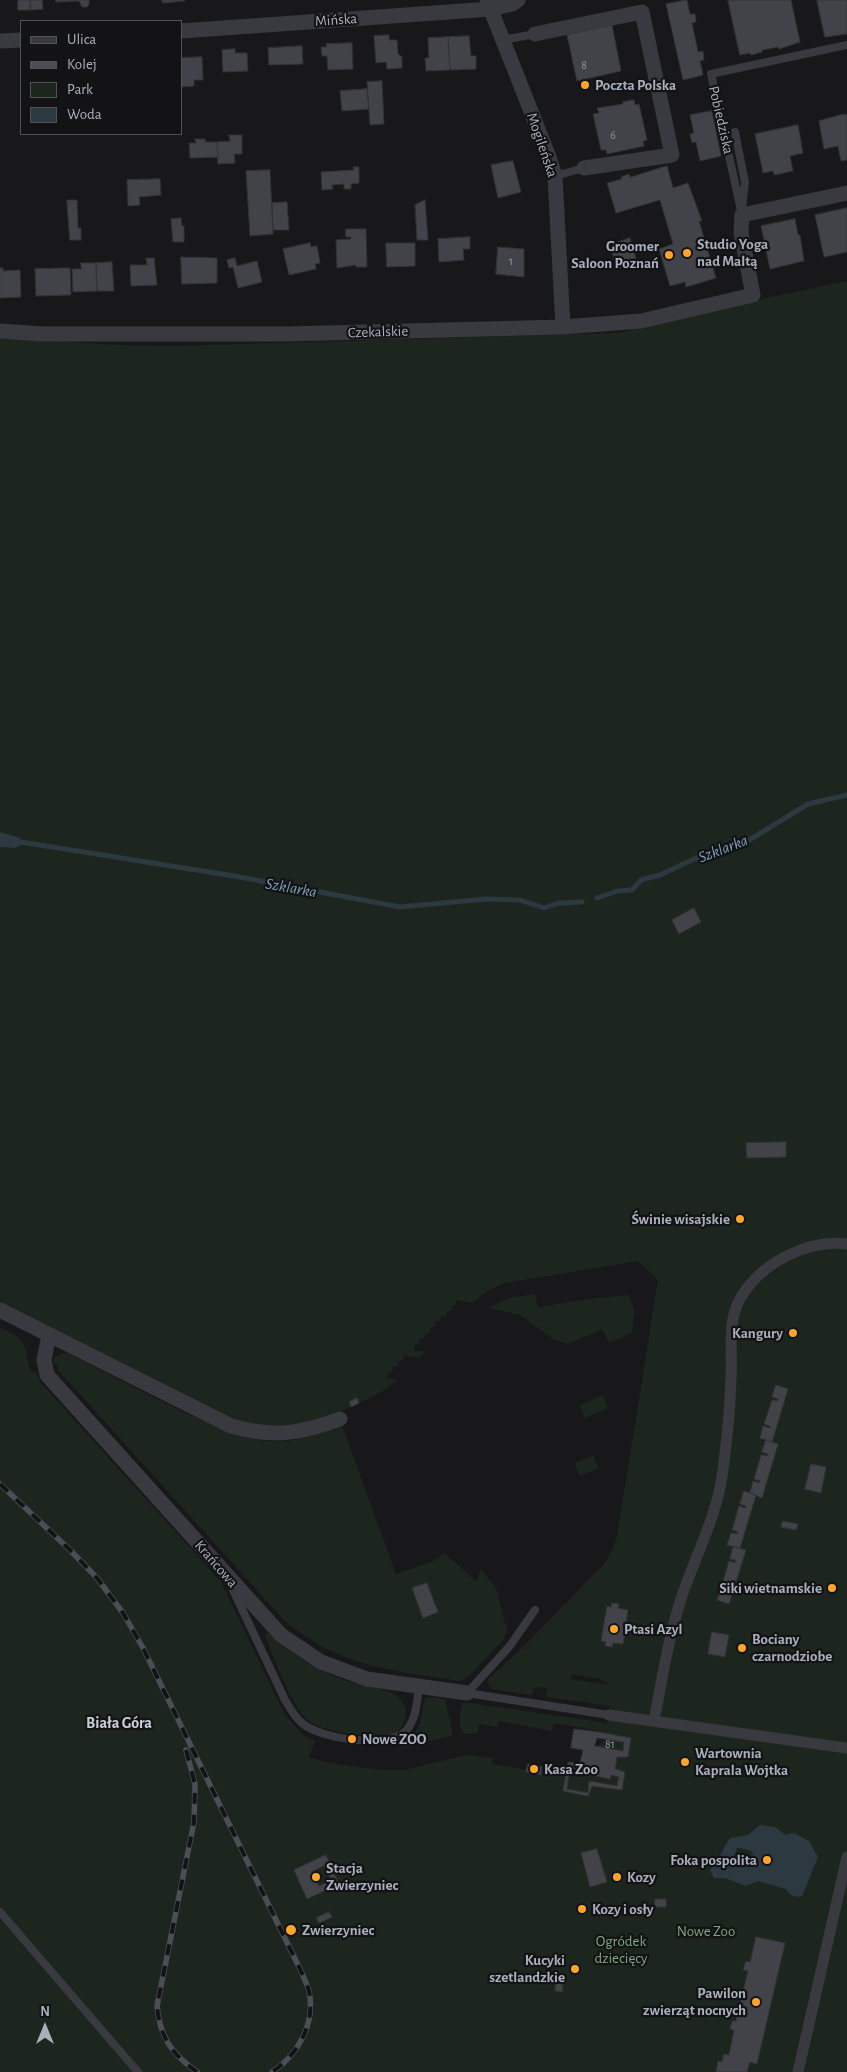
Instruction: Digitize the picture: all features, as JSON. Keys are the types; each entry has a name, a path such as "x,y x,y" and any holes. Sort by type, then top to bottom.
{"street":[{"name":"Mińska","path":"182,31 489,4 512,4 518,0"},
{"name":"Mogileńska","path":"489,4 555,176 563,327"},
{"path":"535,34 642,12 672,155 584,168"},
{"path":"0,41 20,40"},
{"path":"742,215 847,193"},
{"name":"Pobiedziska","path":"742,215 741,233 753,296"},
{"name":"Czekalskie","path":"0,331 43,334 288,334 563,327 641,321 753,296"},
{"path":"654,1721 672,1630 718,1500 723,1471 732,1378 731,1319 745,1290 764,1271 782,1259 807,1247 828,1243 847,1244"},
{"path":"0,1310 216,1419 246,1430 262,1433 295,1433 310,1430 340,1418"},
{"name":"Krańcowa","path":"49,1335 44,1360 47,1375 228,1579 281,1635 321,1662 367,1679 466,1693"},
{"path":"609,1715 847,1748"},
{"path":"798,2072 847,1857"}],"lane":[{"path":"503,40 535,34"},
{"name":"Pobiedziska","path":"742,215 710,74 847,45"},
{"path":"735,132 745,182 742,215"},
{"path":"555,176 584,168"},
{"path":"228,1579 285,1700 293,1714 303,1724 332,1736 380,1741 395,1738 406,1731 414,1719 419,1687"},
{"path":"466,1693 509,1647 535,1610"},
{"path":"466,1693 609,1715"},
{"path":"0,1912 138,2072"}],"green space":[{"path":"847,281 847,2072 0,2072 0,1327 21,1340 26,1349 30,1369 33,1373 36,1372 41,1383 221,1582 285,1715 303,1735 315,1741 309,1757 356,1767 405,1770 466,1755 493,1758 492,1764 569,1777 605,1739 606,1732 554,1723 552,1731 499,1721 497,1727 479,1724 478,1733 464,1734 459,1722 460,1714 463,1702 607,1723 610,1706 546,1697 547,1688 534,1687 532,1695 495,1690 491,1689 488,1682 489,1678 516,1654 604,1564 612,1550 617,1537 658,1280 638,1261 504,1283 488,1291 472,1303 456,1300 455,1306 452,1306 451,1311 447,1311 446,1317 441,1316 440,1321 436,1321 434,1327 431,1327 429,1334 425,1333 424,1339 420,1338 419,1344 415,1344 414,1350 425,1352 419,1358 404,1355 403,1361 399,1361 397,1367 393,1366 392,1373 388,1372 387,1378 398,1380 381,1392 359,1403 357,1398 349,1402 351,1407 303,1425 266,1428 229,1419 0,1302 0,847 15,848 18,837 0,832 0,338 118,345 173,346 619,333","holes":["572,1674 600,1679 610,1685 570,1679"]},
{"path":"535,1294 538,1307 629,1295 634,1310 632,1333 609,1343 602,1329 568,1344 553,1339 520,1315 488,1308 509,1298"},
{"path":"63,1353 68,1353 192,1416 245,1437 274,1442 294,1440 342,1426 396,1574 434,1561 444,1553 476,1581 481,1569 496,1588 507,1631 503,1640 470,1675 461,1681 389,1670 368,1664 326,1648 305,1636 284,1620 59,1371 57,1364 53,1363 54,1358"},
{"path":"603,1395 608,1408 585,1418 580,1405"},
{"path":"593,1455 598,1468 580,1476 575,1463"},
{"path":"268,1633 296,1655 325,1672 347,1681 390,1692 397,1696 402,1701 406,1710 402,1726 395,1733 388,1735 365,1736 338,1732 315,1725 309,1721 302,1714 289,1693 265,1635"},
{"path":"427,1697 445,1699 453,1735 397,1750 411,1739 417,1729"}],"water":[{"path":"0,832 18,837 25,843 15,848 0,847"},
{"path":"760,1825 775,1827 785,1835 794,1833 809,1841 818,1857 802,1896 791,1895 786,1889 758,1881 746,1886 725,1878 714,1878 710,1870 716,1864 730,1838 748,1835","holes":["737,1848 751,1851 754,1854 743,1861 734,1857"]}],"building":[{"path":"18,0 30,0 31,10 18,10"},
{"path":"30,0 42,0 43,9 31,10"},
{"path":"56,0 89,0 89,4 87,7 82,7 79,1 56,2"},
{"path":"162,0 184,0 185,1 163,3"},
{"path":"687,0 690,14 695,14 696,22 692,23 698,52 703,51 704,60 700,61 703,75 683,80 666,4"},
{"path":"728,0 791,0 800,42 779,49 778,47 762,50 762,52 751,55 750,53 740,55"},
{"path":"817,0 847,0 847,34 825,37"},
{"path":"612,25 621,71 577,81 567,35"},
{"path":"389,35 389,40 397,40 398,54 402,57 402,68 387,69 386,62 376,63 374,36"},
{"path":"469,36 471,56 476,56 476,69 450,70 448,37"},
{"path":"448,37 450,70 426,71 425,58 429,58 428,38"},
{"path":"352,43 353,69 328,70 327,56 322,56 321,47 327,47 326,44"},
{"path":"302,46 303,64 269,65 268,48"},
{"path":"235,49 235,53 247,53 248,71 223,72 222,50"},
{"path":"202,57 203,80 194,80 194,86 182,87 182,58"},
{"path":"382,81 384,124 370,125 367,82"},
{"path":"367,89 369,109 342,111 340,91"},
{"path":"634,100 635,105 639,104 647,140 643,141 644,146 607,154 606,150 601,150 593,114 599,113 597,108 623,104 623,102"},
{"path":"712,111 721,156 700,161 696,142 692,143 690,134 694,133 690,115"},
{"path":"844,114 847,115 847,160 841,161 838,146 824,149 819,121"},
{"path":"798,125 803,153 790,156 793,171 774,175 773,171 763,173 755,134"},
{"path":"229,135 242,135 242,154 234,154 235,163 218,164 217,142 230,141"},
{"path":"195,139 205,139 205,142 217,142 218,157 190,158 189,143 196,143"},
{"path":"513,161 521,192 498,198 491,165"},
{"path":"667,166 673,188 688,183 702,221 699,221 716,278 686,287 685,282 670,286 659,249 673,244 660,200 616,213 607,183 622,179 621,177 629,174 630,177"},
{"path":"353,167 359,167 359,183 351,184 351,189 344,189 344,184 332,185 333,189 322,190 321,172 354,170"},
{"path":"270,170 273,234 250,236 246,171"},
{"path":"160,179 161,195 139,197 140,205 128,206 127,180"},
{"path":"67,200 77,200 78,228 81,228 81,240 70,240"},
{"path":"425,200 428,240 417,240 415,205"},
{"path":"287,202 289,230 273,230 272,203"},
{"path":"847,208 847,252 824,257 815,215"},
{"path":"181,218 182,226 184,226 184,242 173,242 171,219"},
{"path":"795,219 798,235 800,235 804,261 770,269 761,226"},
{"path":"346,229 366,229 367,267 356,267 356,265 337,268 336,240 351,239 351,237 346,237"},
{"path":"470,237 470,249 463,249 464,260 439,262 438,239"},
{"path":"630,238 637,263 617,269 610,245"},
{"path":"310,243 311,247 317,246 320,263 315,264 316,269 289,275 283,249"},
{"path":"386,243 415,243 415,266 387,267"},
{"path":"498,247 524,249 524,277 496,274"},
{"path":"181,257 217,258 217,283 182,284"},
{"path":"146,258 154,258 157,285 131,286 130,265 147,265"},
{"path":"235,258 237,266 257,261 262,282 238,288 233,267 229,268 227,260"},
{"path":"112,262 114,291 97,291 96,263"},
{"path":"81,263 96,263 97,291 73,292 72,269 81,269"},
{"path":"0,268 3,268 3,271 20,270 21,297 0,298"},
{"path":"70,268 71,295 36,296 35,269"},
{"path":"694,908 701,922 679,934 672,920"},
{"path":"786,1142 786,1157 747,1158 746,1143"},
{"path":"776,1385 788,1389 772,1442 760,1438 763,1426 770,1428 770,1426 764,1424 772,1400 778,1401 778,1399 772,1397"},
{"path":"357,1398 359,1403 351,1407 349,1402"},
{"path":"766,1440 778,1444 762,1498 750,1493 753,1481 759,1483 760,1481 754,1479 761,1455 767,1456 768,1454 762,1452"},
{"path":"811,1464 826,1467 821,1493 805,1489"},
{"path":"744,1491 756,1495 740,1548 727,1545 731,1533 737,1534 738,1532 732,1530 739,1506 745,1508 746,1506 740,1504"},
{"path":"783,1521 798,1524 796,1530 781,1527"},
{"path":"733,1547 746,1550 729,1604 717,1600 721,1588 727,1590 728,1587 722,1585 729,1561 735,1563 736,1560 730,1559"},
{"path":"427,1583 438,1612 423,1618 412,1588"},
{"name":"Ptasi Azyl","path":"612,1603 619,1604 618,1608 628,1610 623,1644 613,1643 612,1647 605,1646 606,1642 601,1641 607,1606 611,1607"},
{"path":"712,1632 729,1635 725,1657 708,1654"},
{"path":"574,1729 631,1738 628,1757 617,1757 615,1769 625,1772 622,1790 592,1786 588,1796 563,1791 568,1762 580,1763 583,1750 571,1748"},
{"path":"597,1738 624,1742 623,1751 595,1746"},
{"name":"Kasa Zoo","path":"528,1764 542,1767 541,1775 526,1772"},
{"path":"570,1768 591,1772 591,1775 610,1779 611,1775 619,1777 617,1786 589,1781 588,1793 567,1789"},
{"path":"597,1849 607,1882 590,1887 581,1853"},
{"name":"Stacja Zwierzyniec","path":"326,1855 339,1884 307,1899 294,1870"},
{"path":"324,1866 331,1880 319,1886 312,1872"},
{"path":"655,1899 666,1899 666,1907 655,1907"},
{"path":"329,1912 332,1917 319,1923 316,1918"},
{"name":"Pawilon zwierząt nocnych","path":"756,1937 785,1943 757,2064 750,2062 747,2072 716,2072 718,2061 722,2062 724,2054 729,2055 734,2030 730,2029 732,2021 736,2021 748,1971 743,1970 746,1961 750,1962"},
{"path":"556,1983 563,1984 562,1992 555,1991"}],"waterway":[{"name":"Szklarka","path":"597,898 617,891 632,890 641,880 660,875 696,858 746,842 808,804 847,795"},
{"name":"Szklarka","path":"21,842 234,876 400,907 486,899 520,900 544,908 559,903 582,902"}],"railway":[{"path":"0,1484 97,1578 123,1613 143,1648 300,1969 309,1991 310,2015 303,2037 297,2047 290,2057 272,2072"},
{"path":"186,1750 195,1784 194,1822 157,2006 164,2036 174,2052 197,2072"}],"place":[{"name":"Poczta Polska","path":"585,85"},
{"name":"Studio Yoga nad Maltą","path":"687,253"},
{"name":"Groomer Saloon Poznań","path":"669,255"},
{"name":"Świnie wisajskie","path":"740,1219"},
{"name":"Kangury","path":"793,1333"},
{"name":"Siki wietnamskie","path":"832,1588"},
{"name":"Ptasi Azyl","path":"614,1629"},
{"name":"Bociany czarnodziobe","path":"742,1648"},
{"name":"Nowe ZOO","path":"352,1739"},
{"name":"Wartownia Kaprala Wojtka","path":"685,1762"},
{"name":"Kasa Zoo","path":"534,1769"},
{"name":"Foka pospolita","path":"767,1860"},
{"name":"Stacja Zwierzyniec","path":"316,1877"},
{"name":"Kozy","path":"617,1877"},
{"name":"Kozy i osły","path":"582,1909"},
{"name":"Zwierzyniec","path":"291,1930"},
{"name":"Kucyki szetlandzkie","path":"575,1969"},
{"name":"Pawilon zwierząt nocnych","path":"756,2002"}],"district":[{"name":"Biała Góra","path":"119,1723"}],"park label":[{"name":"Nowe Zoo","path":"706,1931"},
{"name":"Ogródek dziecięcy","path":"621,1950"}]}
